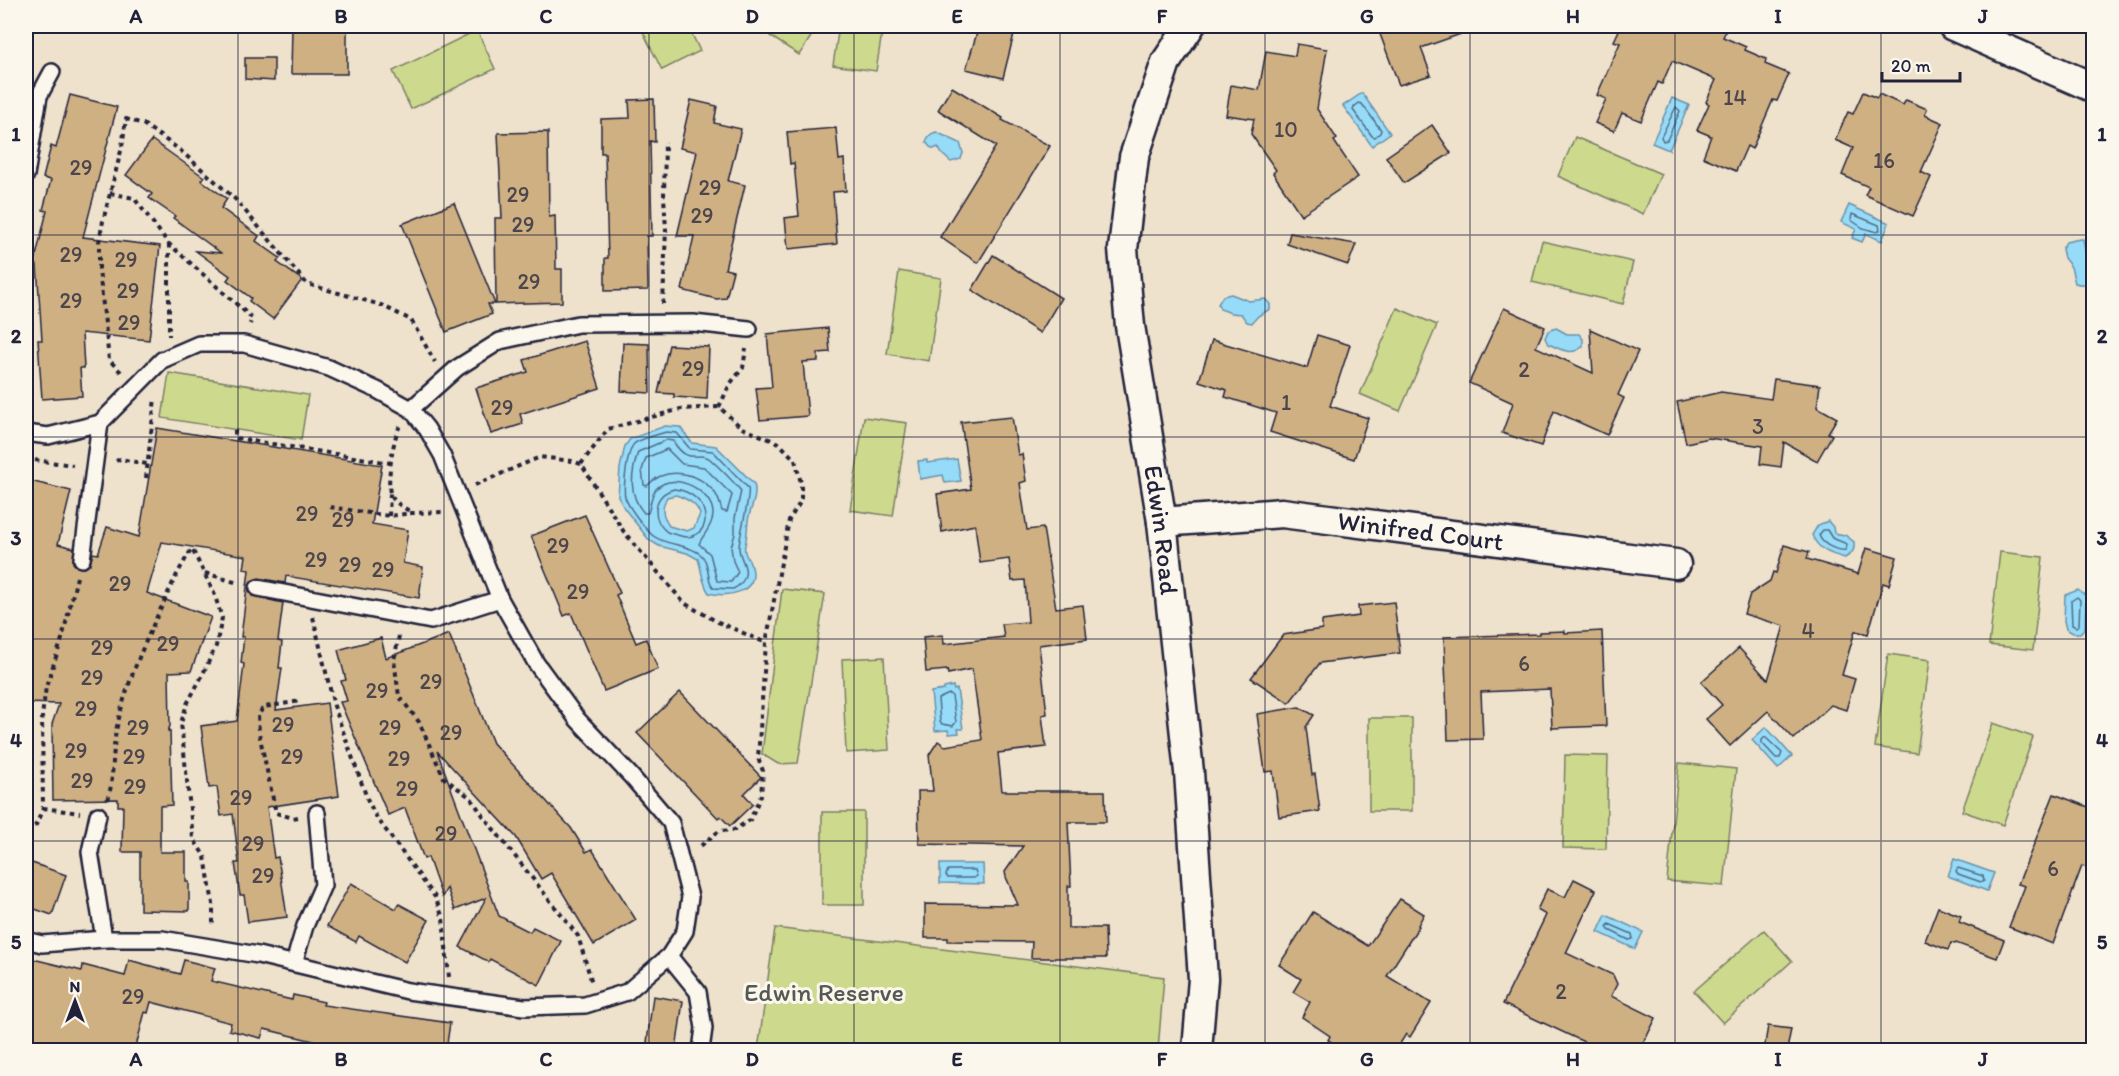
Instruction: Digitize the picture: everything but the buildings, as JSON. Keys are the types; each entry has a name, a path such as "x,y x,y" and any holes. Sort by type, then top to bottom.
{"street":[{"name":"Edwin Road","path":"1190,26 1166,62 1134,156 1124,249 1130,326 1162,522 1189,772 1203,979 1197,1050"},
{"path":"1953,26 2094,88"},
{"name":"Winifred Court","path":"1162,522 1282,513 1676,564"}],"lane":[{"path":"26,176 39,96 51,72"},
{"path":"411,409 457,368 500,340 579,324 693,323 749,329"},
{"path":"26,433 48,436 100,423 162,360 199,344 244,344 328,368 377,390 411,409 427,429 442,455 500,599 536,663 577,719 632,776 671,823 690,897 686,930 669,956 627,992 585,1005 524,1007 408,991 211,945 162,939 104,939 42,944 26,940"},
{"path":"82,559 100,423"},
{"path":"258,588 431,621 500,599"},
{"path":"294,963 305,926 323,885 317,813"},
{"path":"98,815 90,852 104,939"},
{"path":"669,956 698,992 704,1028 702,1050"}],"path":[{"path":"146,478 156,385 144,395 109,360 99,269 99,242 122,147 126,119 143,124 180,150 235,199 307,284 381,305 411,320 444,379"},
{"path":"662,323 666,229 665,142"},
{"path":"110,193 134,198 169,244 252,318 244,344"},
{"path":"169,244 169,357"},
{"path":"719,407 730,384 743,368 749,329"},
{"path":"581,464 608,429 681,409 719,407 742,428 779,442 795,460 801,483 801,501 789,520 766,643 758,758 763,771 761,795 750,820 734,830 719,831 681,861"},
{"path":"389,516 391,463 396,432 411,409"},
{"path":"235,430 235,438 391,463"},
{"path":"457,493 540,457 581,464 624,532 684,603 716,621 766,643"},
{"path":"390,493 397,504 412,513"},
{"path":"330,507 389,516 412,513 466,513"},
{"path":"43,808 98,815 107,804 112,785 112,755 117,729 140,653 182,563 192,549 214,592 222,618 216,646 187,704 181,723 193,838 205,857 213,904 211,945"},
{"path":"26,830 36,825 43,808 42,716 46,687 62,639 82,559"},
{"path":"205,573 258,588"},
{"path":"309,598 334,705 368,801 398,849 435,897 443,918 450,996"},
{"path":"403,616 394,660 399,696 419,722 444,778 471,798 579,936 597,1001"},
{"path":"302,701 264,707 258,715 259,733 276,813 293,818 317,813"}],"green space":[{"path":"640,26 688,26 700,51 662,70"},
{"path":"777,26 818,26 799,55 770,36"},
{"path":"839,26 883,26 876,71 833,65"},
{"path":"477,30 495,69 411,109 393,71"},
{"path":"1575,137 1661,174 1643,214 1558,176"},
{"path":"1542,241 1633,262 1623,304 1532,282"},
{"path":"899,271 941,278 929,361 887,354"},
{"path":"1397,308 1437,325 1400,411 1360,394"},
{"path":"169,373 308,395 301,440 162,418"},
{"path":"864,417 907,423 893,516 850,510"},
{"path":"2000,552 2043,557 2033,650 1989,645"},
{"path":"782,589 825,594 798,763 778,764 762,754"},
{"path":"1888,654 1930,660 1917,753 1875,747"},
{"path":"884,657 889,750 846,753 842,659"},
{"path":"1369,718 1412,718 1412,811 1369,811"},
{"path":"1993,723 2033,737 2003,825 1962,811"},
{"path":"1565,755 1608,756 1606,849 1563,848"},
{"path":"1679,763 1736,769 1724,886 1667,881"},
{"path":"822,812 864,812 864,905 822,905"},
{"name":"Edwin Reserve","path":"775,928 1164,977 1158,1050 758,1050"},
{"path":"1764,930 1792,961 1723,1023 1694,991"}],"water":[{"path":"1362,93 1390,133 1372,146 1343,106"},
{"path":"1672,98 1689,105 1669,150 1652,143"},
{"path":"936,132 960,143 963,153 961,159 951,162 938,147 934,149 930,147 926,142"},
{"path":"1849,205 1889,223 1882,241 1866,234 1862,242 1852,238 1856,229 1841,222"},
{"path":"2083,239 2090,279 2082,284 2075,283 2071,267 2064,258 2062,249 2066,242"},
{"path":"1231,294 1249,301 1265,299 1270,304 1270,309 1258,316 1252,323 1247,322 1241,314 1220,309 1218,304 1223,296"},
{"path":"1556,328 1567,334 1579,334 1583,339 1583,346 1571,352 1548,344 1545,338 1548,331"},
{"path":"665,426 680,427 692,443 716,446 754,484 754,498 748,521 745,548 753,576 746,588 732,594 709,593 703,581 698,559 687,553 659,546 649,540 624,508 618,496 620,468 625,446 630,439","holes":["676,495 694,504 700,514 694,528 687,531 669,526 664,515 663,508 667,497"]},
{"path":"957,459 961,481 945,483 943,475 920,479 918,461 927,460 927,463"},
{"path":"1828,521 1834,533 1845,535 1854,542 1852,552 1845,558 1825,551 1812,535 1818,525"},
{"path":"2078,590 2086,596 2085,628 2080,633 2073,633 2066,629 2064,621 2065,595"},
{"path":"953,686 954,690 957,689 963,729 958,729 959,733 949,734 948,730 935,731 931,692"},
{"path":"1766,727 1792,756 1778,769 1752,740"},
{"path":"1954,859 1994,873 1987,891 1948,876"},
{"path":"940,864 983,864 984,884 940,883"},
{"path":"1606,915 1643,932 1635,949 1598,932"}]}
